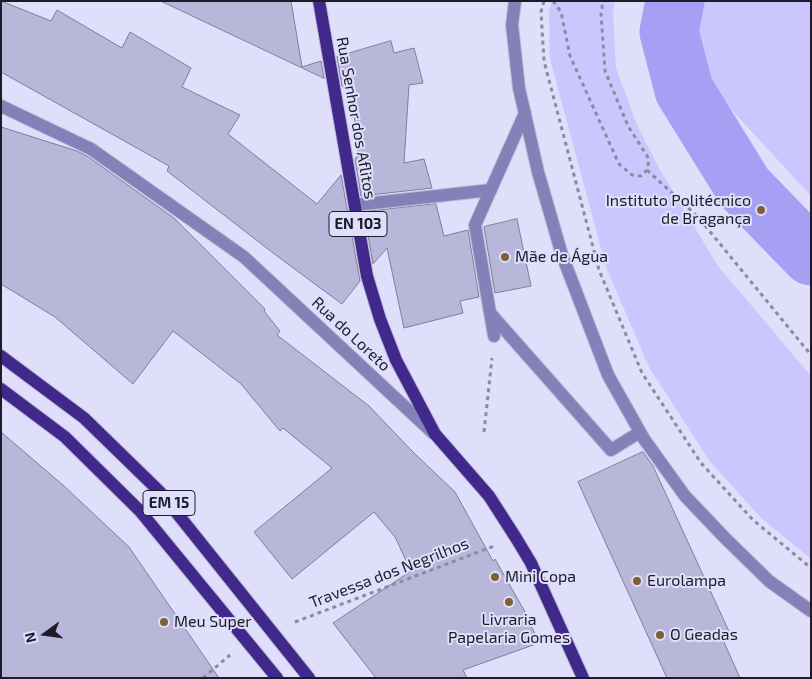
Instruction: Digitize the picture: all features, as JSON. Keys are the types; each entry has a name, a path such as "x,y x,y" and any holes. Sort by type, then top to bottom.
{"main road":[{"name":"Rua Senhor dos Aflitos","path":"319,1 368,276 380,319 396,360 435,434"},
{"name":"EM 15","path":"1,356 84,418 160,492 309,678"},
{"name":"EM 15","path":"1,389 65,437 140,511 277,678"},
{"name":"Rua do Loreto","path":"435,434 489,496 516,538 531,563 583,678"}],"street":[{"path":"515,1 512,25 520,88 538,172 562,254 608,375 640,432 685,496 769,581 811,612"},
{"name":"Rua do Loreto","path":"1,106 90,149 244,257 435,434"},
{"path":"494,336 475,225 525,113"},
{"path":"355,205 491,190"},
{"path":"490,313 611,450 640,432"}],"path":[{"path":"544,1 541,12 544,61 599,270 642,373 701,463 752,520 811,568"},
{"path":"554,1 561,12 570,56 619,164 632,175 641,176 647,170 649,159 628,126 605,71 603,1"},
{"path":"647,170 698,217 811,354"},
{"path":"484,432 494,336"},
{"name":"Travessa dos Negrilhos","path":"271,631 516,538"}],"shaded area":[{"path":"552,1 615,1 613,13 616,68 637,125 659,168 718,266 811,376 811,559 760,517 709,460 649,367 606,267 550,59 549,12"},
{"path":"701,1 811,1 811,196 707,83 694,32"}],"building":[{"path":"1,1 51,21 57,10 122,48 130,32 191,68 182,87 240,115 228,134 317,204 341,175 360,281 342,304 167,171 169,166 1,72"},
{"path":"161,1 291,1 302,67 321,61 324,78"},
{"path":"391,41 394,53 414,48 423,83 409,85 404,163 424,159 432,188 361,196 355,159 359,154 351,91 342,86 337,57"},
{"path":"1,127 77,151 87,156 174,218 265,309 264,311 280,331 277,335 369,406 455,492 493,561 495,559 525,612 539,643 463,670 467,678 376,678 333,623 411,571 395,537 374,512 292,579 254,532 332,468 283,428 280,431 241,384 173,331 133,384 55,317 1,284"},
{"path":"436,204 444,236 468,230 479,297 460,301 463,313 404,328 387,248 373,264 364,212"},
{"name":"Mãe de Água","path":"517,219 531,286 495,293 484,227"},
{"path":"1,432 64,486 129,547 219,678 1,678"},
{"path":"643,452 653,466 732,638 724,642 740,678 667,678 578,482"}],"waterway":[{"path":"675,1 669,32 684,90 744,187 811,256"}],"place":[{"name":"Instituto Politécnico de Bragança","path":"761,210"},
{"name":"Mãe de Água","path":"505,257"},
{"name":"Mini Copa","path":"495,577"},
{"name":"Eurolampa","path":"637,581"},
{"name":"Livraria Papelaria Gomes","path":"509,602"},
{"name":"Meu Super","path":"164,622"},
{"name":"O Geadas","path":"660,635"}]}
